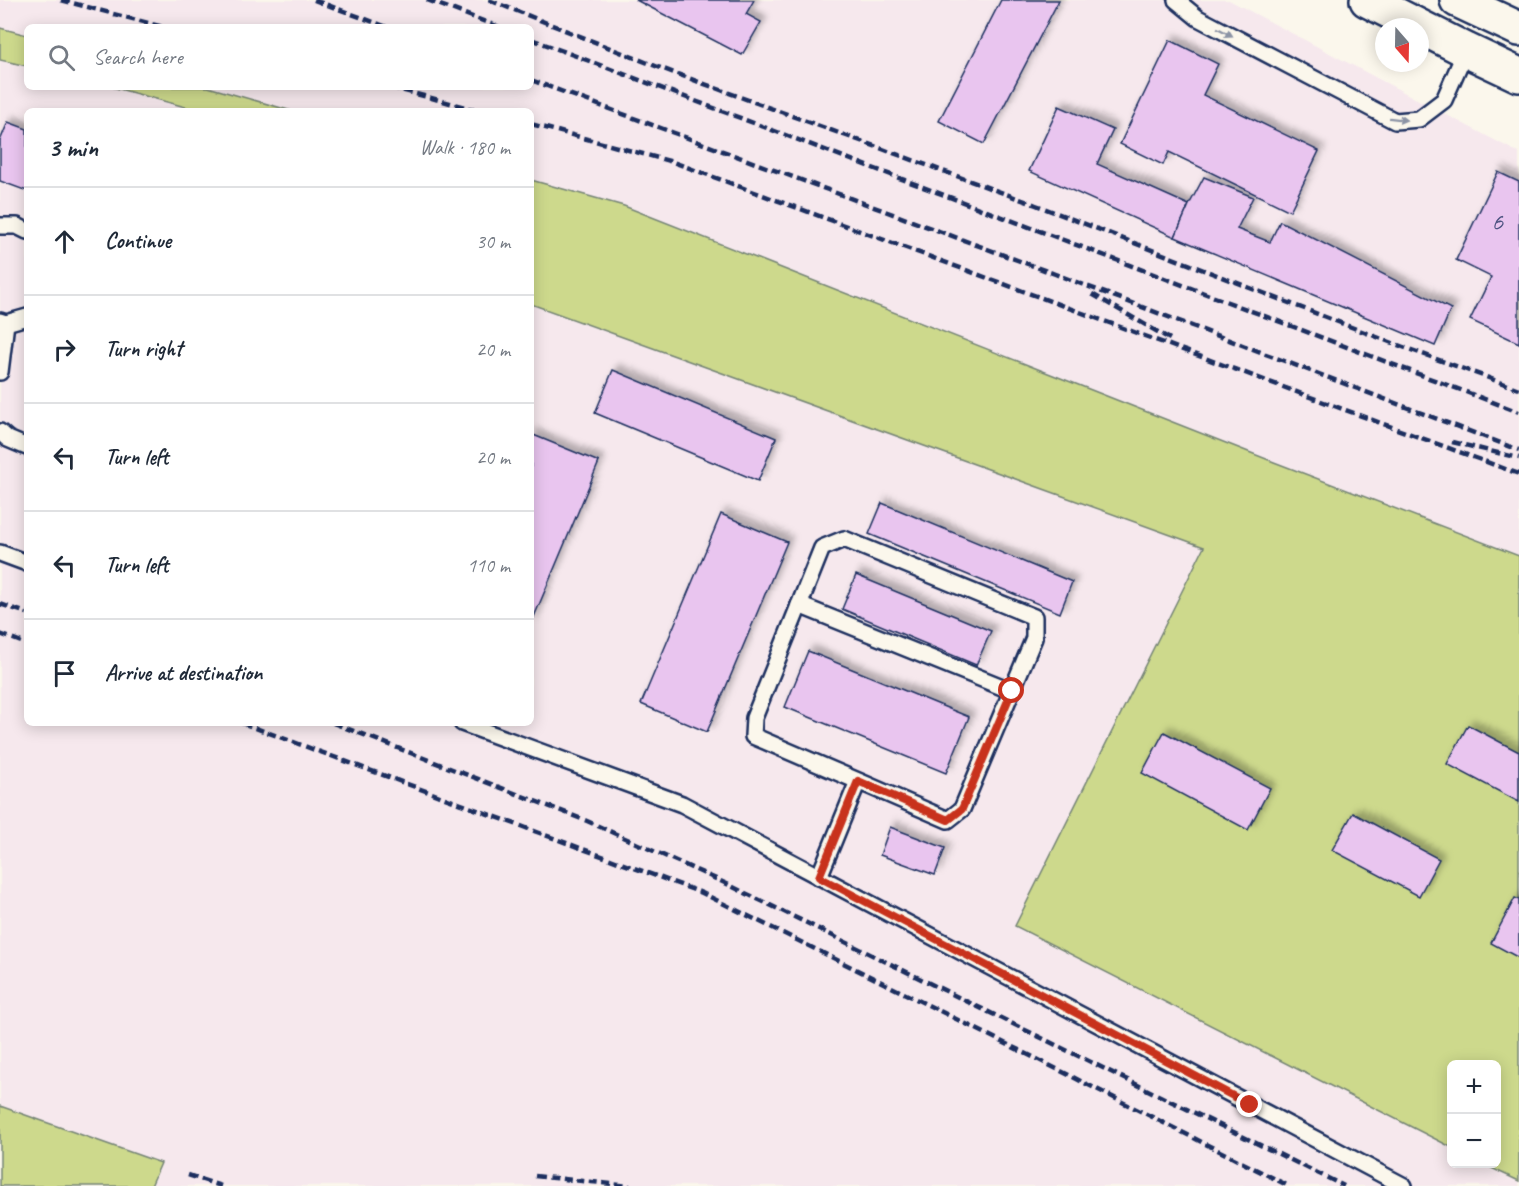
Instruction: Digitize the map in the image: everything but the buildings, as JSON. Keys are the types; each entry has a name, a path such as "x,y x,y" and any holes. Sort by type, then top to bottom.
{"main road":[{"path":"1367,0 1519,75"},
{"path":"1457,0 1519,30"}],"lane":[{"path":"1176,0 1198,18 1395,121 1419,119 1444,99 1466,50"},
{"path":"0,226 17,226 24,230"},
{"path":"0,372 3,322 24,318"},
{"path":"0,432 8,439 24,446"},
{"path":"844,539 1034,617 1034,638 1012,691 962,809 948,820 753,736 754,718 822,548 844,539"},
{"path":"0,553 24,561"},
{"path":"800,605 1012,691"},
{"path":"470,726 682,804 1404,1186"},
{"path":"819,877 858,781"}],"shaded area":[{"path":"0,0 1229,0 1519,153 1519,1186 0,1186"}],"green space":[{"path":"0,28 24,34 24,65 0,60"},
{"path":"123,90 218,90 282,108 189,108"},
{"path":"534,181 624,206 1519,556 1519,1181 1491,1168 1501,1168 1501,1060 1447,1060 1447,1145 1015,926 1204,547 534,305"},
{"path":"0,1106 161,1163 151,1186 0,1186"}],"railway":[{"path":"61,0 152,24"},
{"path":"314,0 379,24"},
{"path":"427,0 491,24"},
{"path":"489,0 658,67 1036,205 1395,344 1519,389"},
{"path":"534,40 1519,412"},
{"path":"534,81 1055,274 1519,450"},
{"path":"401,90 469,108"},
{"path":"534,125 673,162 1519,474"},
{"path":"1092,294 1170,339"},
{"path":"1452,442 1519,458"},
{"path":"0,604 24,612"},
{"path":"0,634 24,643"},
{"path":"250,726 702,893 1289,1186"},
{"path":"341,726 587,821 727,884 1344,1186"},
{"path":"188,1175 221,1186"},
{"path":"535,1176 630,1186"}],"route":[{"path":"1012,691 962,809 948,820 858,781 819,877 1250,1105"}]}
